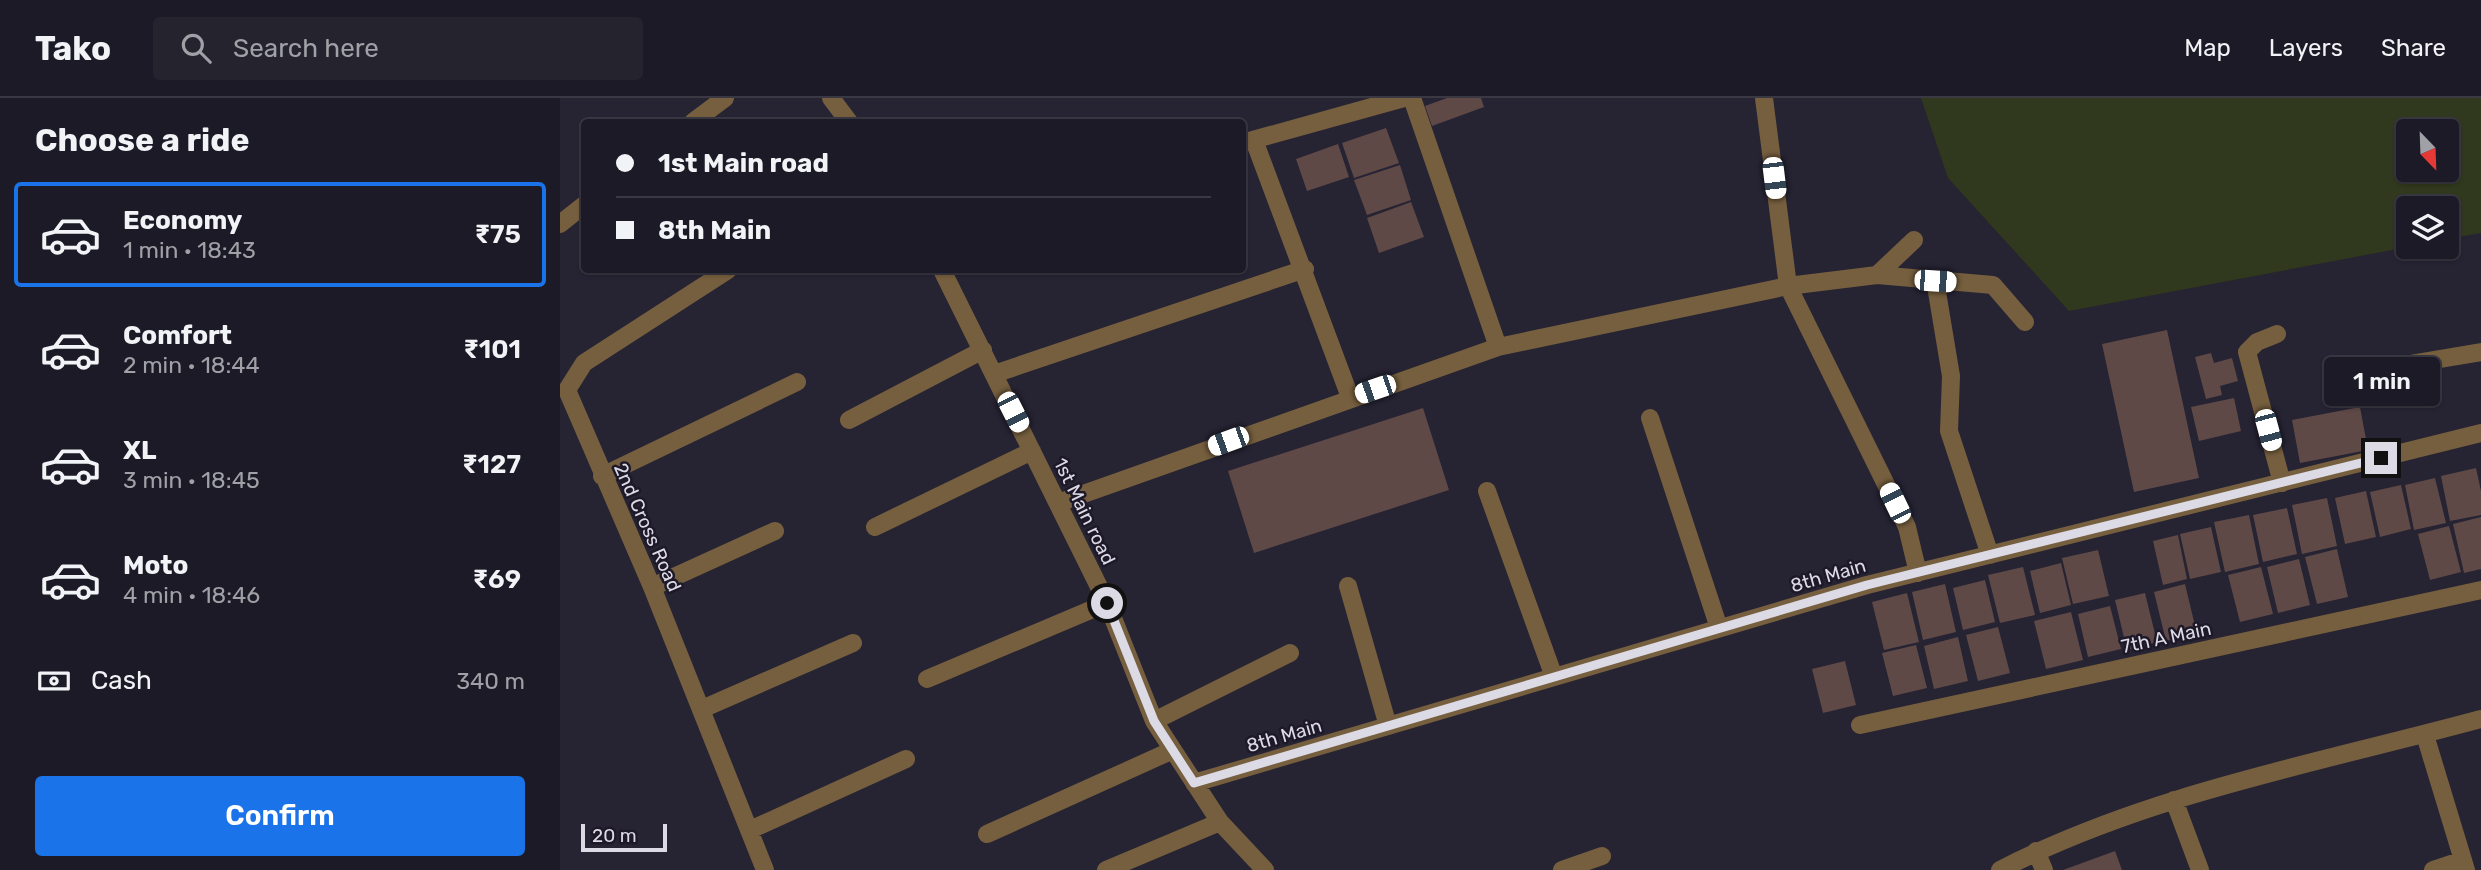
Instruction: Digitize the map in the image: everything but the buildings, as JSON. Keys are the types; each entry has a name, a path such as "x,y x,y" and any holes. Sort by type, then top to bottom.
{"street":[{"path":"697,119 725,98"},
{"path":"831,98 847,119"},
{"path":"1350,397 1305,269 1248,141 1404,98"},
{"path":"1412,98 1498,347"},
{"path":"1764,98 1788,286 1907,527 1917,573"},
{"path":"560,224 581,207"},
{"path":"1877,275 1914,240"},
{"path":"994,374 1305,269"},
{"name":"2nd Cross Road","path":"723,273 584,363 567,390 652,587 765,870"},
{"name":"1st Main road","path":"944,273 1107,603 1154,721 1220,822 1265,870"},
{"path":"1058,503 1350,397 1498,347 1788,286 1877,275 1993,285 2025,322"},
{"path":"1935,281 1951,376 1949,431 1990,555"},
{"path":"2277,334 2257,342 2247,352 2282,482"},
{"path":"849,420 983,350"},
{"path":"2392,367 2481,352"},
{"path":"603,476 797,382"},
{"path":"1650,418 1719,628"},
{"name":"8th Main","path":"1194,783 1719,628 1917,573 2481,433"},
{"path":"874,527 1032,451"},
{"path":"1487,491 1553,677"},
{"path":"652,587 775,531"},
{"path":"1348,586 1388,726"},
{"name":"7th A Main","path":"1860,725 2481,590"},
{"path":"927,679 1107,603"},
{"path":"702,709 853,643"},
{"path":"1154,721 1290,653"},
{"path":"2000,870 2036,851 2174,800 2481,719"},
{"path":"2424,735 2465,865 2433,870"},
{"path":"987,834 1173,750"},
{"path":"750,830 906,759"},
{"path":"2174,800 2200,870"},
{"path":"1106,870 1220,822"},
{"path":"2036,851 2044,870"},
{"path":"1563,870 1602,856"}],"green space":[{"path":"1921,98 2481,98 2481,233 2459,237 2459,196 2396,196 2396,249 2069,311 1948,178"}],"route":[{"path":"1107,603 1154,721 1194,783 1867,585 2381,458"}]}
